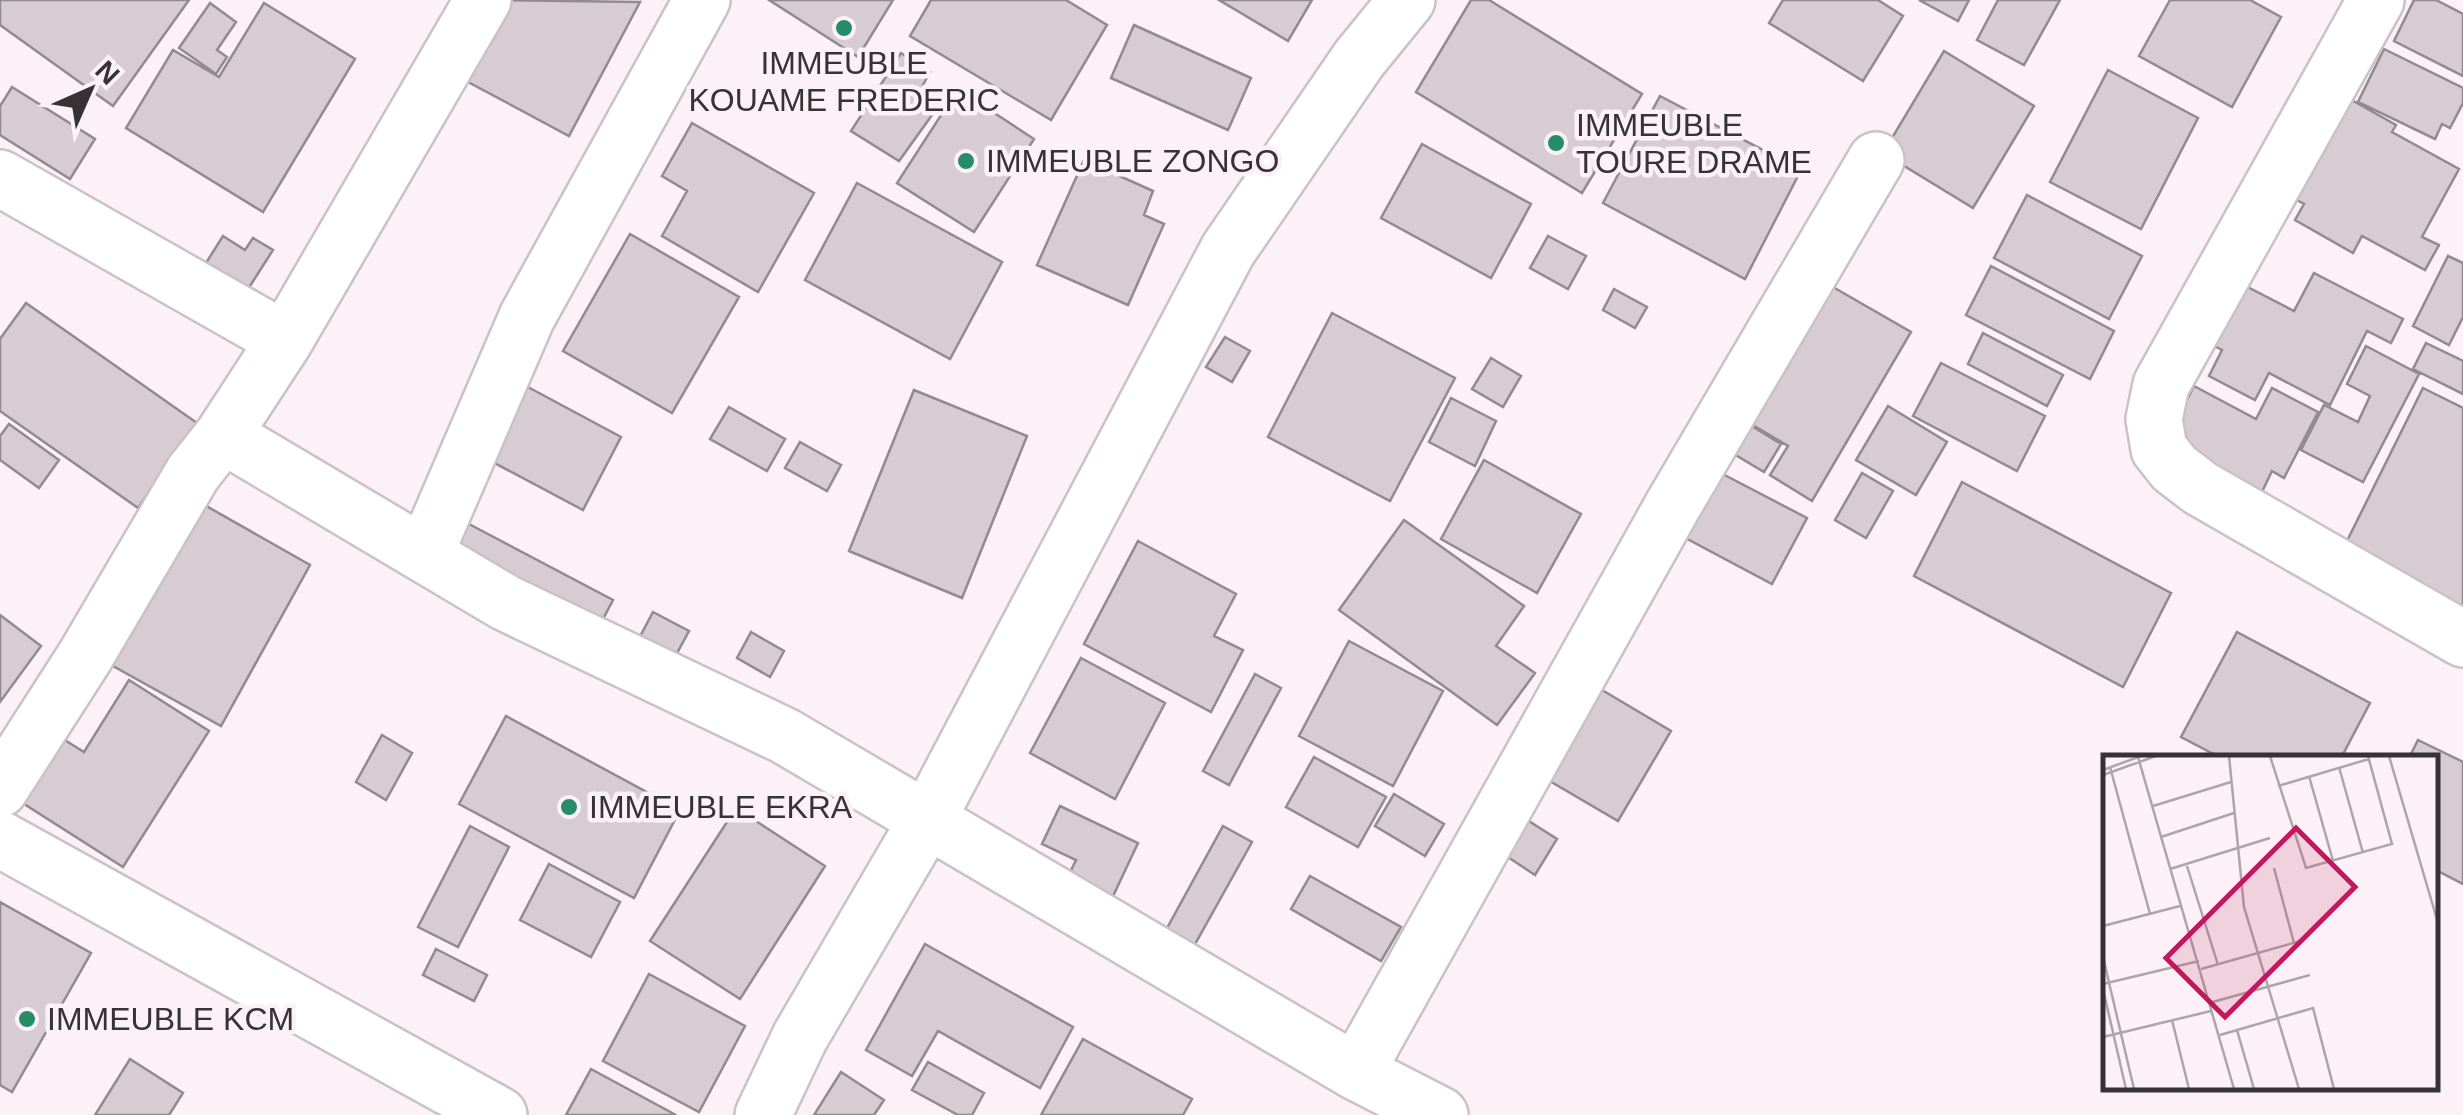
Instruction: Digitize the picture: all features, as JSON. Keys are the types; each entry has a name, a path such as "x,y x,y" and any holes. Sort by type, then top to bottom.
{"street":[{"path":"0,789 86,655 192,472 223,435 284,340 484,0"},
{"path":"425,554 527,317 702,0"},
{"path":"763,1115 800,1037 928,818 1228,250 1359,59 1407,0"},
{"path":"2376,0 2161,386 2154,418 2159,449 2200,488 2463,638"},
{"path":"1356,1072 1672,507 1876,160"},
{"path":"0,178 284,340"},
{"path":"223,435 506,603 785,736 1356,1072 1440,1115"},
{"path":"0,839 498,1115"}],"building":[{"path":"0,0 189,0 113,106 0,25"},
{"path":"495,0 640,2 569,136 455,75"},
{"name":"IMMEUBLE KOUAME FREDERIC","path":"769,0 893,0 858,57"},
{"path":"931,0 1066,0 1107,25 1051,120 910,36"},
{"path":"1219,0 1312,0 1288,41"},
{"name":"IMMEUBLE TOURE DRAME","path":"1471,0 1489,0 1642,94 1582,193 1416,92"},
{"path":"1783,0 1878,0 1903,16 1863,81 1769,23"},
{"path":"1919,0 1969,0 1958,21"},
{"path":"1998,0 2060,0 2024,65 1977,40"},
{"path":"2170,0 2250,0 2281,17 2232,107 2139,56"},
{"path":"2414,0 2436,0 2463,14 2463,76 2394,41"},
{"path":"210,3 236,22 217,50 227,57 216,74 179,48"},
{"path":"264,3 355,59 263,212 126,128 173,50 219,77"},
{"path":"1134,25 1251,78 1228,130 1111,78"},
{"path":"2384,49 2463,88 2463,103 2450,128 2442,124 2435,139 2358,102"},
{"path":"1944,51 2034,106 1973,208 1883,153"},
{"path":"901,53 930,72 923,85 939,96 927,114 932,115 899,161 851,131"},
{"path":"2108,70 2198,118 2141,229 2050,182"},
{"path":"12,87 95,139 70,179 0,135 0,106"},
{"name":"IMMEUBLE ZONGO","path":"958,89 1034,139 974,232 897,183"},
{"path":"2339,93 2396,125 2392,132 2459,169 2422,237 2439,245 2425,270 2362,236 2353,253 2295,220 2304,204 2293,198"},
{"path":"1660,96 1801,170 1745,279 1603,203"},
{"path":"692,123 814,193 758,292 662,236 687,191 662,176"},
{"path":"1422,144 1531,204 1491,278 1381,218"},
{"path":"1084,160 1153,191 1144,215 1164,224 1128,305 1037,265"},
{"path":"857,183 1002,262 950,359 805,280"},
{"path":"2027,195 2142,256 2109,319 1994,258"},
{"path":"630,234 739,297 672,413 563,351"},
{"path":"223,236 245,250 253,238 273,250 241,300 199,274"},
{"path":"1548,236 1586,256 1568,289 1530,268"},
{"path":"2448,256 2463,263 2463,317 2449,345 2413,326"},
{"path":"1991,266 2114,331 2090,379 1966,315"},
{"path":"2314,273 2403,319 2391,343 2367,331 2330,405 2269,373 2255,400 2209,376 2222,350 2201,339 2232,279 2294,311"},
{"path":"1826,283 1911,332 1812,501 1770,475 1788,446 1746,421"},
{"path":"1614,289 1647,307 1635,328 1603,310"},
{"path":"26,303 197,423 138,508 0,411 0,339"},
{"path":"1332,313 1455,378 1390,501 1268,437"},
{"path":"1983,333 2063,375 2047,406 1968,364"},
{"path":"1225,337 1250,351 1232,382 1206,367"},
{"path":"2426,343 2463,361 2463,394 2413,369"},
{"path":"2366,346 2419,374 2363,482 2301,450 2324,405 2358,422 2370,396 2347,384"},
{"path":"1491,358 1521,376 1503,407 1472,389"},
{"path":"1941,363 2045,416 2017,471 1913,416"},
{"path":"526,386 621,437 583,510 487,459"},
{"path":"2194,386 2256,419 2272,388 2318,412 2284,478 2272,471 2260,496 2168,438"},
{"path":"2423,388 2463,408 2463,612 2342,551"},
{"path":"914,390 1027,436 962,598 849,551"},
{"path":"1451,398 1496,421 1475,466 1429,442"},
{"path":"1888,406 1947,442 1916,495 1856,460"},
{"path":"729,407 785,439 767,471 710,439"},
{"path":"1745,422 1781,444 1764,472 1729,451"},
{"path":"9,424 59,460 39,488 0,460 0,436"},
{"path":"800,442 841,465 827,491 785,468"},
{"path":"1484,460 1581,514 1537,593 1441,539"},
{"path":"1713,469 1807,518 1772,584 1678,534"},
{"path":"1862,473 1893,491 1866,538 1835,520"},
{"path":"1962,482 2171,593 2123,687 1914,576"},
{"path":"194,499 310,565 221,726 104,661"},
{"path":"1404,520 1524,606 1496,646 1535,673 1497,725 1339,610"},
{"path":"469,524 613,600 593,638 450,563"},
{"path":"1138,541 1236,594 1214,636 1243,650 1211,712 1084,644"},
{"path":"653,612 689,631 670,666 635,646"},
{"path":"0,615 41,646 0,702"},
{"path":"751,632 784,651 770,677 737,658"},
{"path":"2237,632 2370,703 2343,755 2215,755 2181,737"},
{"path":"1349,641 1443,691 1393,786 1299,736"},
{"path":"1081,658 1165,703 1115,799 1030,753"},
{"path":"1255,674 1281,688 1229,785 1203,771"},
{"path":"129,680 209,731 123,867 7,793 47,729 84,752"},
{"path":"1597,687 1671,731 1618,821 1543,777"},
{"name":"IMMEUBLE EKRA","path":"506,716 680,810 634,898 459,804"},
{"path":"382,735 412,753 386,800 356,782"},
{"path":"2418,740 2463,762 2463,884 2438,871 2438,755 2410,755"},
{"path":"1314,757 1386,797 1358,847 1286,807"},
{"path":"1394,794 1444,824 1425,856 1375,826"},
{"path":"1060,806 1138,843 1106,911 1062,889 1076,860 1042,844"},
{"path":"736,808 825,866 740,999 650,941"},
{"path":"1510,809 1557,839 1535,875 1488,844"},
{"path":"470,826 509,847 458,947 418,927"},
{"path":"1223,826 1252,842 1194,946 1166,930"},
{"path":"549,864 620,902 591,957 520,920"},
{"path":"1310,876 1401,927 1381,961 1291,909"},
{"name":"IMMEUBLE KCM","path":"0,902 91,953 12,1092 0,1085"},
{"path":"925,944 1073,1027 1040,1088 938,1031 912,1076 866,1050"},
{"path":"436,949 487,975 474,1001 423,975"},
{"path":"649,974 745,1026 699,1112 603,1061"},
{"path":"1083,1039 1192,1099 1183,1115 1041,1115"},
{"path":"130,1059 183,1093 169,1115 95,1115"},
{"path":"928,1062 984,1093 972,1115 958,1115 912,1090"},
{"path":"591,1069 676,1115 566,1115"},
{"path":"841,1072 884,1100 874,1115 814,1115"}],"place":[{"name":"IMMEUBLE KOUAME FREDERIC","path":"844,28"},
{"name":"IMMEUBLE TOURE DRAME","path":"1556,143"},
{"name":"IMMEUBLE ZONGO","path":"966,161"},
{"name":"IMMEUBLE EKRA","path":"569,807"},
{"name":"IMMEUBLE KCM","path":"27,1019"}]}
